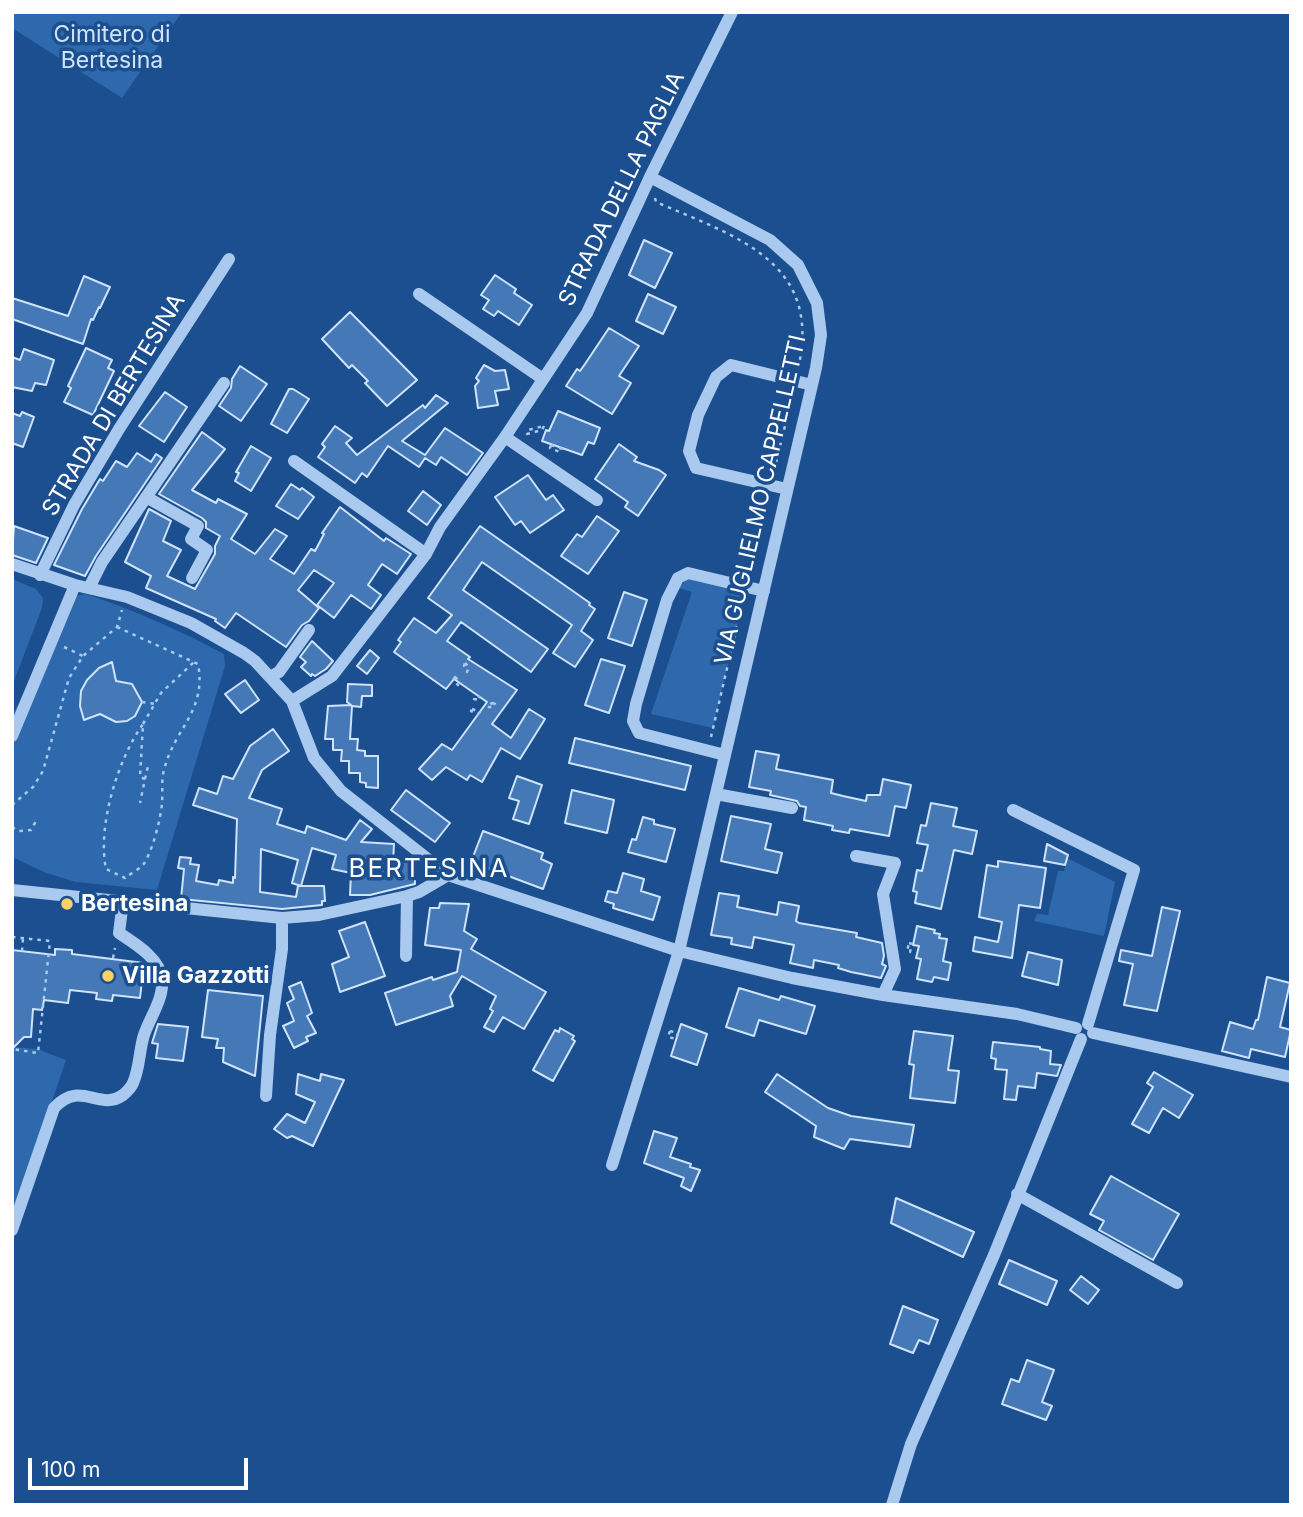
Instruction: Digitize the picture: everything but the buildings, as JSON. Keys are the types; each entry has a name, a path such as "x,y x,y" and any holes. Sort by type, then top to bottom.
{"street":[{"name":"STRADA DELLA PAGLIA","path":"292,701 332,676 426,554 440,527 505,437 587,313 654,179 732,12"},
{"name":"VIA GUGLIELMO CAPPELLETTI","path":"654,179 770,240 799,265 817,303 821,335 812,385 679,951"},
{"name":"STRADA DI BERTESINA","path":"40,575 74,505 119,429 229,259"},
{"path":"419,294 543,379"},
{"path":"787,489 696,468 689,451 698,415 716,377 731,365 812,385"},
{"path":"89,588 102,562 224,383"},
{"path":"505,437 597,500"},
{"path":"294,461 426,554"},
{"path":"146,497 198,526 191,540 207,550 192,578"},
{"path":"12,564 40,575 127,597 191,623 244,653 292,701 314,758 341,791 449,875 679,951 792,978 883,995 1017,1014 1291,1077"},
{"path":"725,755 639,733 634,721 636,704 667,600 678,578 688,573 764,591"},
{"path":"12,736 15,720 75,585"},
{"path":"270,677 279,672 309,631"},
{"path":"716,794 792,808"},
{"path":"892,1505 911,1444 1064,1086 1134,870 1013,810"},
{"path":"856,856 895,863 883,894 895,969 883,995"},
{"path":"12,890 282,918 319,915 407,896 449,875"},
{"path":"406,956 407,896"},
{"path":"12,1230 54,1108 64,1097 82,1095 108,1101 124,1095 133,1083 144,1035 160,997 162,978 158,966 141,948 119,933 123,901"},
{"path":"266,1096 270,1035 282,950 282,918"},
{"path":"612,1165 679,951"},
{"path":"1017,1194 1177,1283"}],"path":[{"path":"654,179 653,192 656,202 762,254 784,273 796,295 804,326 803,348 796,381 708,750"},
{"path":"12,805 33,787 43,771 69,678 83,656 117,627 127,597"},
{"path":"117,627 194,662 198,664 201,681 197,704 170,752 163,772 162,805 157,830 143,864 125,878 106,869 103,853 103,832 117,778 136,733 161,693 194,662"},
{"path":"52,641 83,656"},
{"path":"142,702 155,704"},
{"path":"143,724 140,778 145,779"},
{"path":"140,803 148,766"},
{"path":"12,827 19,831 31,830 36,821"},
{"path":"12,937 50,942 38,1053 12,1049"},
{"path":"22,951 23,939"},
{"path":"113,958 114,951"}],"green space":[{"name":"Cimitero di Bertesina","path":"12,12 182,12 122,98 12,28"},
{"path":"688,578 745,592 713,728 651,714 692,592 679,588"},
{"path":"12,579 36,589 43,598 42,608 12,686"},
{"path":"86,594 156,621 224,654 225,666 157,890 76,882 46,873 12,857 12,717 68,597"},
{"path":"1067,858 1115,882 1104,936 1034,921 1037,914 1048,915 1058,871 1064,871"},
{"path":"12,1047 37,1049 66,1060 12,1219"}],"place":[{"name":"Bertesina","path":"67,904"},
{"name":"Villa Gazzotti","path":"108,976"}],"district":[{"name":"BERTESINA","path":"429,869"}]}
